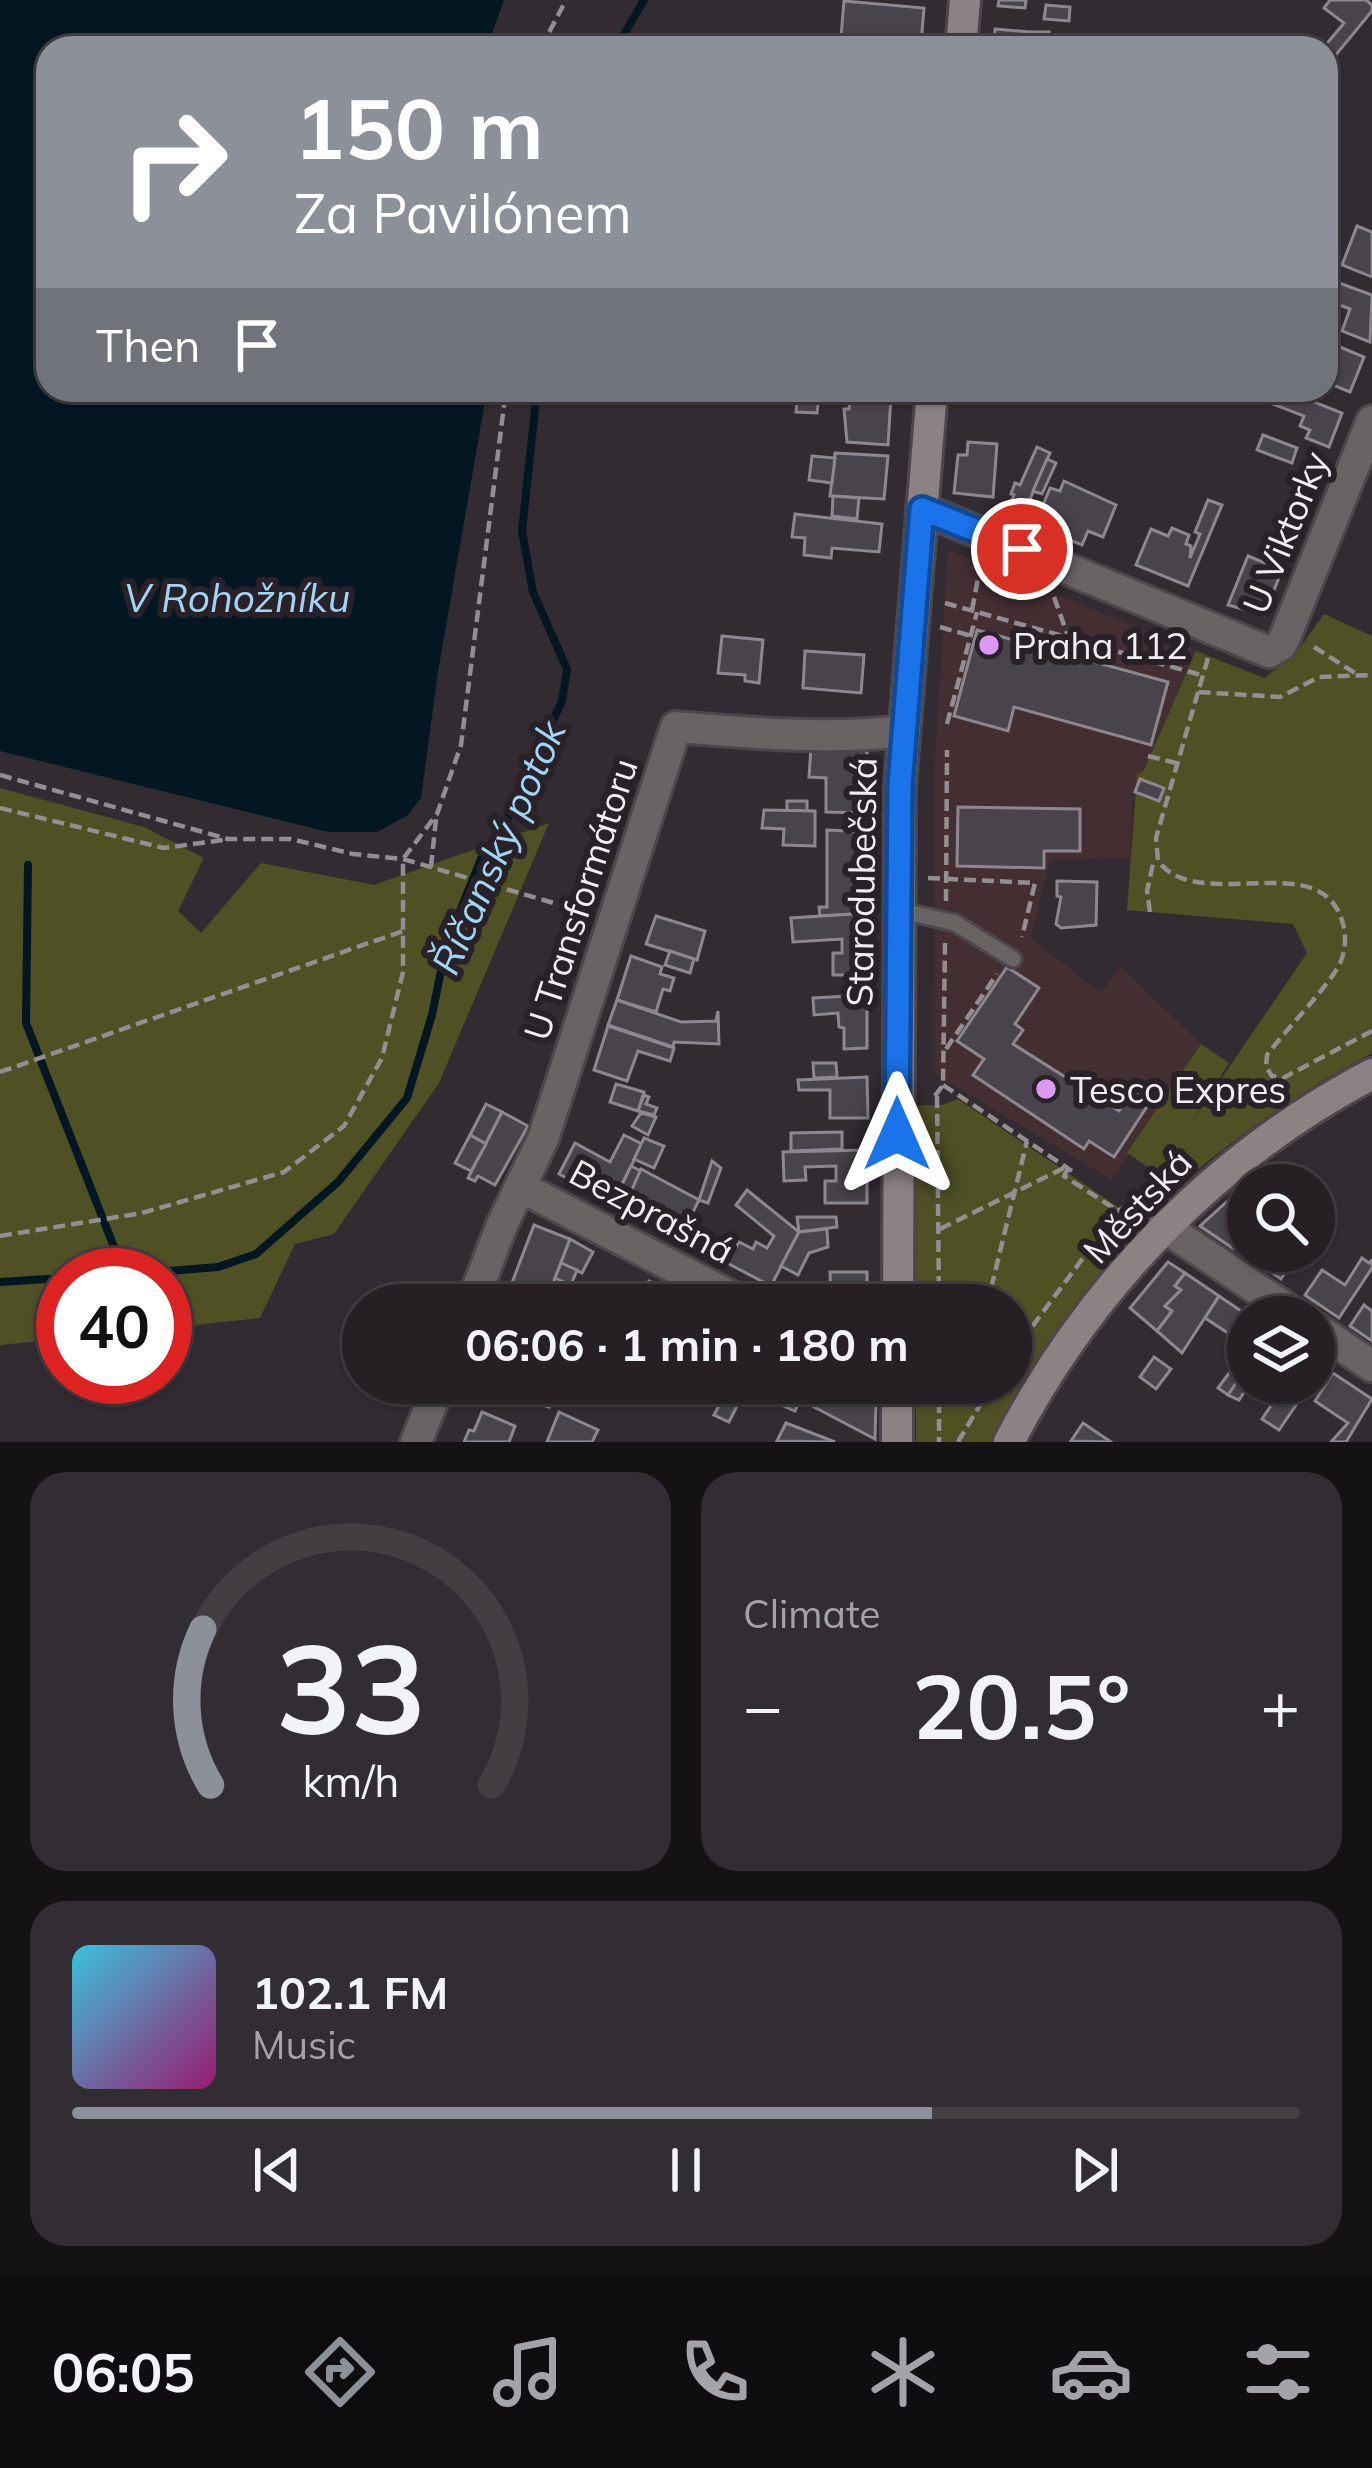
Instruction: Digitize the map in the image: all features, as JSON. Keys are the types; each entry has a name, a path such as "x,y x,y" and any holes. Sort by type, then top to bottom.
{"street":[{"path":"962,36 965,0"},
{"name":"Starodubečská","path":"898,1284 903,731 931,402"},
{"name":"U Viktorky","path":"922,509 1255,647 1275,650 1286,637 1372,421"},
{"name":"U Transformátoru","path":"480,1284 548,1125 676,727 872,735 903,731"},
{"name":"Městská","path":"1009,1442 1098,1307 1163,1226 1250,1150 1372,1074"},
{"name":"Bezprašná","path":"521,1187 707,1284"},
{"path":"1163,1226 1268,1296"},
{"path":"1335,1341 1372,1366"},
{"path":"416,1442 431,1404"},
{"path":"897,1404 897,1442"}],"lane":[{"path":"898,910 955,923 1010,957"}],"path":[{"path":"547,36 566,0"},
{"path":"431,867 436,814 461,745 504,402"},
{"path":"947,724 972,635 982,558"},
{"path":"1050,586 1068,636"},
{"path":"934,600 1201,675"},
{"path":"934,626 972,635"},
{"path":"1286,637 1301,639 1355,673"},
{"path":"1150,912 1147,891 1157,861 1156,838 1198,692"},
{"path":"946,907 947,750"},
{"path":"1148,757 1176,764"},
{"path":"0,775 228,839"},
{"path":"0,808 164,848 228,839 291,839 353,854 403,859 616,921"},
{"path":"0,1236 123,1216 284,1172 344,1126 382,1058 403,971 403,859 436,814"},
{"path":"1157,861 1178,878 1305,885 1327,897 1340,915 1345,939 1340,962 1268,1055 1266,1067 1272,1076 1283,1078 1372,1031"},
{"path":"899,877 1035,883 1025,931 944,1053"},
{"path":"0,1072 406,930"},
{"path":"939,1284 937,1096 943,1085 945,931"},
{"path":"1364,1035 1372,1050"},
{"path":"943,1085 1069,1169"},
{"path":"925,1096 937,1096"},
{"path":"992,1284 1027,1141"},
{"path":"940,1229 1069,1169"},
{"path":"1069,1169 1064,1176 1118,1211"},
{"path":"1032,1327 1118,1211 1133,1202"},
{"path":"939,1404 939,1442"},
{"path":"958,1442 981,1404"}],"shaded area":[{"path":"948,550 1196,651 1133,794 1130,858 1050,860 1031,939 1101,993 1121,967 1201,1044 1112,1180 935,1074 934,774"},
{"path":"1324,614 1372,636 1372,1053 1261,1121 1160,1202 1151,1189 1157,1173 1127,1153 1201,1044 1229,1063 1191,1123 1307,953 1293,924 1127,910 1137,775 1144,770 1196,651 1264,678 1294,656"},
{"path":"0,788 144,827 204,858 178,911 201,933 261,863 374,885 549,823 439,1083 334,1234 295,1244 260,1318 192,1325 192,1248 36,1248 36,1342 0,1345"},
{"path":"958,1099 1130,1215 1138,1228 1137,1237 1032,1390 1032,1284 915,1284 913,1105 942,1105"},
{"path":"916,1404 1022,1404 996,1442 916,1442"}],"water":[{"name":"V Rohožníku","path":"0,0 504,0 491,36 36,36 36,402 485,402 421,798 408,815 377,832 328,832 0,751"}],"building":[{"path":"999,0 1026,0 1025,8 998,6"},
{"path":"1330,0 1366,0 1372,11 1338,52 1338,36 1333,36 1344,23 1324,8"},
{"path":"844,1 924,8 922,36 841,36"},
{"path":"1046,5 1070,7 1069,21 1044,19"},
{"path":"995,29 1031,32 1031,36 994,36"},
{"path":"1357,226 1372,232 1372,277 1342,265"},
{"path":"1338,282 1372,295 1370,342 1342,331 1350,309 1338,304"},
{"path":"1338,346 1364,357 1350,392 1338,387"},
{"path":"797,402 818,402 817,413 796,412"},
{"path":"850,402 891,402 888,445 847,442 844,409 849,409"},
{"path":"1268,402 1314,402 1342,413 1329,447 1306,438 1310,430 1300,426 1304,416"},
{"path":"1263,435 1297,448 1292,463 1257,450"},
{"path":"968,442 997,444 993,497 954,493 958,455 967,455"},
{"path":"1037,447 1050,453 1024,513 1009,507 1011,494"},
{"path":"835,453 888,456 884,499 830,496"},
{"path":"812,456 835,458 832,483 809,480"},
{"path":"1047,459 1056,463 1042,494 1033,491"},
{"path":"1064,481 1116,505 1103,537 1088,531 1082,545 1044,529 1050,515 1041,510 1050,488 1060,491"},
{"path":"833,496 859,498 857,519 832,516"},
{"path":"1208,500 1222,505 1188,586 1136,565 1151,529 1168,536 1172,528 1189,535 1190,558"},
{"path":"795,514 882,524 879,552 832,548 831,558 804,555 805,538 792,537"},
{"path":"1248,556 1282,570 1264,615 1228,605"},
{"path":"977,630 1168,682 1151,745 1014,707 1008,731 954,716"},
{"path":"722,636 763,640 759,683 745,681 745,675 718,673"},
{"path":"805,651 864,655 861,693 803,688"},
{"path":"811,747 867,750 867,813 826,812 826,778 809,777"},
{"path":"1140,779 1164,788 1159,801 1135,792"},
{"path":"787,801 807,801 807,811 787,811"},
{"path":"958,807 1080,809 1080,851 1044,851 1044,868 957,866"},
{"path":"764,810 815,811 815,846 783,845 784,829 762,828"},
{"path":"827,830 867,832 867,886 853,885 853,914 820,916 819,907 827,907"},
{"path":"1057,881 1097,882 1096,925 1061,928 1056,924 1061,897 1057,896"},
{"path":"867,914 866,975 833,975 833,953 842,953 842,939 793,942 791,918"},
{"path":"656,916 705,931 697,960 646,944"},
{"path":"670,951 694,959 690,973 665,965"},
{"path":"631,956 662,967 660,974 674,978 670,991 663,989 656,1012 617,1000"},
{"path":"1007,967 1039,988 1015,1024 1023,1030 1013,1044 1119,1111 1132,1090 1150,1102 1114,1157 1089,1141 1084,1149 973,1075 984,1059 957,1041"},
{"path":"867,995 867,1048 844,1049 838,1013 814,1015 813,998"},
{"path":"617,1000 681,1022 716,1021 718,1011 719,1044 674,1042 673,1047 608,1025"},
{"path":"608,1026 674,1048 670,1061 638,1051 627,1081 594,1070"},
{"path":"813,1063 836,1063 837,1077 814,1078"},
{"path":"867,1077 868,1118 830,1118 830,1090 799,1090 798,1080"},
{"path":"616,1084 644,1092 638,1111 610,1102"},
{"path":"644,1095 649,1097 646,1104 657,1108 654,1115 638,1111"},
{"path":"486,1104 502,1112 486,1144 470,1135"},
{"path":"502,1112 528,1126 495,1185 478,1176 475,1181 468,1178"},
{"path":"641,1113 656,1117 648,1135 632,1126"},
{"path":"842,1132 842,1149 791,1151 791,1133"},
{"path":"470,1135 486,1144 471,1171 455,1163"},
{"path":"624,1135 642,1144 613,1203 559,1174 575,1143 610,1162"},
{"path":"644,1138 664,1146 654,1168 634,1159"},
{"path":"867,1150 867,1203 825,1203 825,1181 836,1181 836,1166 805,1167 806,1180 784,1181 783,1152"},
{"path":"712,1161 721,1168 708,1203 699,1200"},
{"path":"631,1166 641,1171 624,1208 613,1203"},
{"path":"641,1169 699,1200 680,1238 624,1208"},
{"path":"747,1190 799,1232 772,1284 727,1263 739,1242 753,1249 756,1242 767,1248 774,1236 736,1205"},
{"path":"1227,1202 1227,1244 1200,1226"},
{"path":"797,1217 836,1217 837,1227 799,1232"},
{"path":"534,1225 570,1239 553,1284 512,1284"},
{"path":"827,1229 828,1247 809,1253 798,1275 781,1266 799,1232"},
{"path":"570,1239 593,1252 582,1273 561,1263"},
{"path":"1362,1258 1372,1260 1372,1268 1339,1318 1335,1296 1305,1295 1321,1272 1345,1285"},
{"path":"1168,1262 1185,1273 1175,1286 1181,1290 1165,1306 1172,1311 1157,1331 1130,1308"},
{"path":"561,1263 577,1270 571,1284 555,1278"},
{"path":"830,1272 867,1272 867,1284 830,1284"},
{"path":"1185,1273 1219,1296 1182,1353 1157,1331 1172,1311 1165,1306 1181,1290 1175,1286"},
{"path":"1219,1296 1227,1301 1227,1332 1205,1318"},
{"path":"1364,1305 1372,1311 1372,1341 1350,1326"},
{"path":"1154,1357 1171,1369 1156,1389 1140,1377"},
{"path":"1335,1374 1372,1399 1346,1442 1331,1442 1348,1423 1320,1404 1335,1404"},
{"path":"720,1404 738,1404 729,1422 714,1415"},
{"path":"876,1404 875,1439 814,1407"},
{"path":"1272,1404 1297,1404 1279,1430 1262,1419"},
{"path":"482,1412 515,1426 509,1442 464,1442"},
{"path":"559,1412 598,1430 592,1442 547,1442"},
{"path":"786,1423 835,1442 777,1441"},
{"path":"1083,1423 1111,1442 1071,1441"}],"waterway":[{"name":"Říčanský potok","path":"623,36 644,0"},
{"name":"Říčanský potok","path":"192,1269 218,1267 256,1254 338,1182 407,1098 446,946 481,859 508,818 562,701 567,669 533,592 522,531 536,402"},
{"path":"28,865 26,1023 114,1248"},
{"name":"Říčanský potok","path":"0,1282 36,1280"}],"place":[{"name":"Praha 112","path":"989,645"},
{"name":"Tesco Expres","path":"1046,1089"}],"route":[{"path":"897,1134 900,786 922,509 1022,549"}]}
